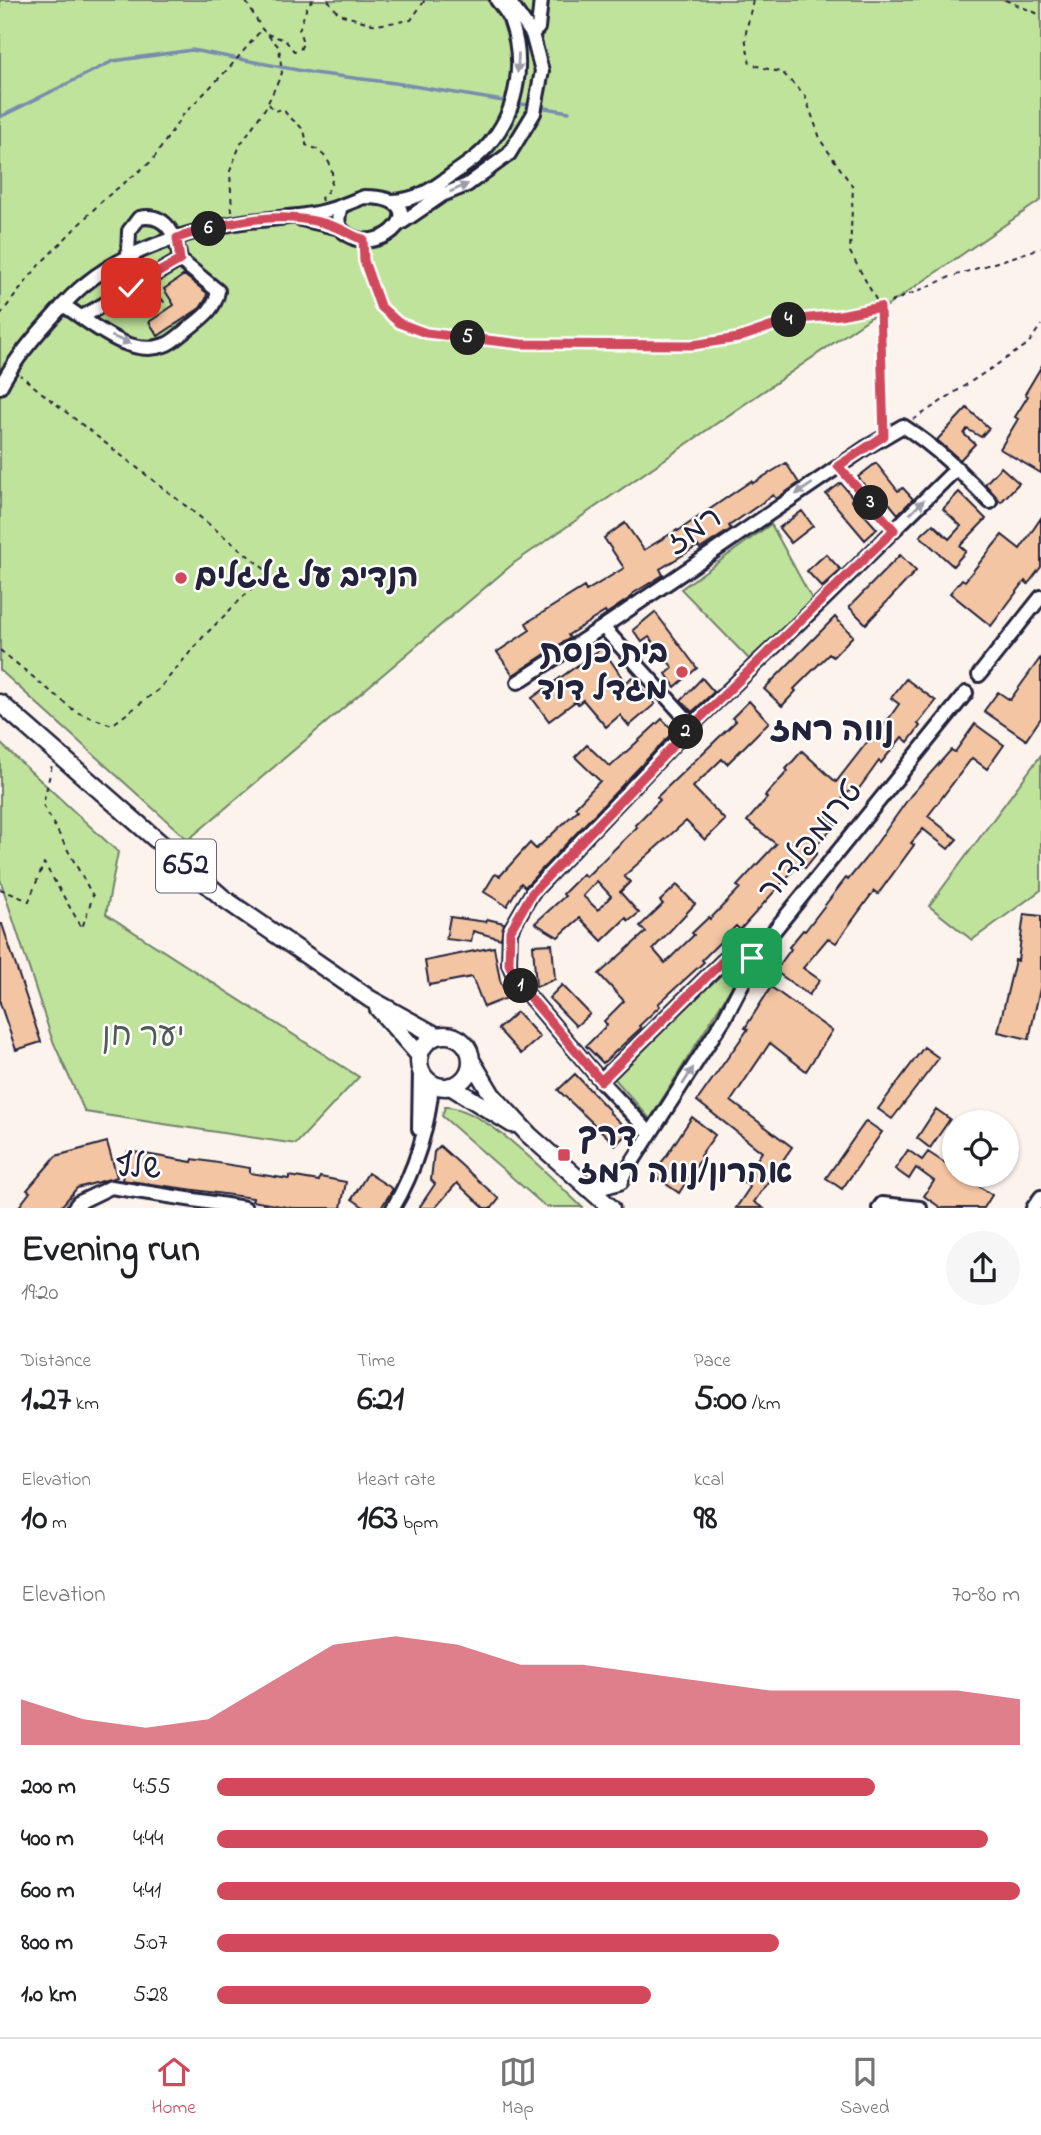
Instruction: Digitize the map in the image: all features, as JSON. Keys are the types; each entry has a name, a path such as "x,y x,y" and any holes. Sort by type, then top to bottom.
{"main road":[{"name":"652","path":"0,703 223,898 370,999 437,1036 451,1035 457,1038 467,1047 471,1060 492,1095 529,1135 611,1208"},
{"name":"652","path":"0,708 14,717"},
{"name":"652","path":"370,999 420,1062 425,1077 432,1083 450,1086 529,1135"},
{"path":"420,1062 426,1044 437,1036"},
{"path":"450,1086 465,1077 471,1060"},
{"path":"590,1189 620,1181"},
{"path":"617,1208 616,1191 620,1181"}],"street":[{"path":"0,387 31,341 63,305 85,284 128,257 177,238 233,223 324,212 364,197 407,201 434,188 471,162 492,141 506,119 517,86 519,50 511,20 497,0"},
{"path":"294,217 340,228 349,236 363,239 383,237 442,195 467,185 509,154 536,105 542,71 532,34 508,0"},
{"path":"532,34 538,28 541,0"},
{"path":"391,201 401,210 401,223"},
{"path":"340,228 338,219 341,206"},
{"path":"63,305 121,343 148,347 166,344 211,310 216,302 218,291 180,260 177,238 162,222 150,216 139,218 129,231 128,257"},
{"path":"82,317 180,260"},
{"path":"903,426 957,468 990,502"},
{"name":"רמז","path":"518,682 838,466 903,426"},
{"path":"650,1133 601,1081 517,982 509,964 510,931 532,893 692,726 957,468"},
{"path":"979,675 1041,597"},
{"path":"603,627 692,726"},
{"name":"טרומפלדור","path":"620,1181 724,1019 751,967 752,958 966,693"},
{"path":"601,1081 727,957 752,958"},
{"path":"417,1153 420,1062"},
{"path":"394,1208 407,1185 417,1153 430,1108 432,1083"},
{"name":"שלף","path":"75,1208 78,1203 111,1187 207,1205 244,1208"},
{"path":"1033,1208 1041,1197"},
{"path":"879,1208 882,1204 920,1208"}],"path":[{"path":"233,223 230,171 240,145 268,103 282,73 279,47 262,29 245,0"},
{"path":"266,33 285,40 294,51 300,50 303,43 299,30 308,4 313,0"},
{"path":"328,0 339,14 376,25 411,20 425,0"},
{"path":"753,0 746,37 750,64 783,73 805,96 821,141 853,187 850,252 880,307 884,436"},
{"path":"1005,0 1041,15"},
{"path":"0,315 39,265 104,200 152,161 182,116 230,67 262,29"},
{"path":"268,103 274,111 283,109 288,117 303,127 306,145 321,153 332,167 332,184 329,192 321,198 324,212"},
{"path":"363,239 364,261 380,306 399,323 426,333 521,344 693,345 738,338 790,320 840,315 880,307 950,276 1041,248"},
{"path":"156,290 167,307"},
{"path":"903,426 1028,344 1041,326"},
{"path":"0,650 76,712 112,726 158,690 203,637 268,572 11,368"},
{"path":"838,466 894,530"},
{"path":"0,889 29,901 44,863 82,928 93,896 43,805 52,764"}],"green space":[{"path":"0,0 1041,0 1041,200 514,563 188,840 0,670"},
{"path":"771,524 813,601 749,659 681,589"},
{"name":"יער חן","path":"0,743 118,852 106,914 359,1077 296,1144 85,1112 52,1039 0,879"},
{"path":"1041,755 1041,890 972,940 929,906"},
{"path":"724,972 741,972 650,1119 614,1078"},
{"path":"445,1107 461,1110 498,1131 582,1207 546,1207 442,1116"}],"building":[{"path":"184,275 207,293 206,299 200,308 158,336 149,322 174,305 164,289"},
{"path":"1041,367 1041,473 1000,449 1018,419 1015,417 1028,396 1025,394"},
{"path":"967,408 989,428 981,437 967,429 964,434 975,444 960,460 937,440"},
{"path":"786,463 799,483 776,499 773,495 729,526 731,529 700,549 698,546 660,569 663,575 606,614 605,612 568,635 570,638 513,675 497,652 530,630 526,623 584,587 586,591 624,568 604,538 625,523 644,550 678,531 751,481 753,483"},
{"path":"876,463 898,491 903,488 913,499 898,514 879,491 873,496 858,477"},
{"path":"1001,467 1019,483 1001,502 985,484"},
{"path":"841,483 853,498 851,500 877,529 865,540 826,494"},
{"path":"959,492 986,519 960,546 966,551 953,566 920,536 933,524 949,539 961,526 943,509"},
{"path":"802,511 813,526 791,543 779,528"},
{"path":"1041,518 1041,567 1028,584 1025,581 991,626 950,593 962,579 965,581 1002,535 1020,549"},
{"path":"826,554 841,570 822,587 807,571"},
{"path":"900,555 916,571 866,624 849,607"},
{"path":"655,612 697,668 675,687 666,674 673,668 649,637 642,642 633,630"},
{"path":"835,617 853,636 833,657 829,654 794,689 796,691 782,706 764,689"},
{"path":"602,648 626,683 632,677 655,704 629,726 620,715 606,727 583,700 578,704 576,701 549,721 532,698"},
{"path":"1041,657 1041,718 1026,740 984,711 998,692 1010,700"},
{"path":"702,678 714,692 692,712 681,700"},
{"path":"906,679 936,701 908,742 902,737 881,763 879,761 858,790 853,787 826,817 835,825 812,850 817,853 805,868 800,863 740,930 736,926 702,960 704,962 658,1004 660,1006 639,1026 641,1028 603,1063 586,1046 607,1025 604,1021 624,1001 599,974 646,932 640,926 663,904 660,901 677,885 695,904 653,949 665,963 694,935 692,933 740,888 737,886 776,844 747,821 788,771 786,769 802,751 836,782 875,732 878,734 899,704 891,698"},
{"path":"749,701 769,722 727,764 722,759 693,787 725,820 705,840 686,821 624,876 630,882 620,892 639,913 629,921 626,918 602,941 580,918 558,937 535,923 565,896 563,894 583,874 586,877 637,827 635,825 660,800 657,797 736,721 732,718","holes":["597,881 611,896 598,910 583,896"]},
{"path":"662,719 674,731 525,887 521,883 507,906 484,892 495,874 500,876 530,843 536,849 578,810 575,807 600,781 575,757 587,745 610,767"},
{"path":"975,724 1004,745 987,769 972,758 928,816 957,839 948,849 923,829 878,894 874,891 836,943 828,938 803,968 820,980 809,995 775,971 791,949 789,947 869,854 911,795 951,750 955,752"},
{"path":"1024,914 1041,916 1041,984 1029,1039 998,1032 1015,960 1018,961"},
{"path":"450,917 504,923 501,939 473,931 471,942 446,939"},
{"path":"0,924 41,1042 16,1050 0,1003"},
{"path":"552,944 555,979 536,987 533,945"},
{"path":"494,947 500,980 507,998 484,1007 472,977 429,985 425,961"},
{"path":"562,985 590,1014 576,1026 549,998"},
{"path":"771,987 832,1031 806,1071 770,1043 731,1101 792,1147 754,1202 763,1208 736,1208 750,1187 742,1181 762,1152 697,1101 748,1029 745,1028"},
{"path":"517,1012 540,1037 521,1054 498,1029"},
{"path":"924,1047 939,1058 892,1119 878,1109"},
{"path":"575,1074 629,1131 616,1145 558,1090"},
{"path":"936,1109 942,1113 942,1131 930,1148 917,1138"},
{"path":"692,1117 715,1135 679,1193 652,1174"},
{"path":"866,1121 882,1132 842,1189 826,1178"},
{"path":"107,1142 117,1177 77,1188 60,1208 18,1208 30,1192 27,1190 56,1156"},
{"path":"440,1146 499,1199 492,1208 484,1208 457,1183 435,1208 419,1208 435,1184 431,1180 434,1152"},
{"path":"908,1150 922,1160 928,1152 942,1161 942,1187 980,1187 992,1195 984,1208 941,1208 924,1196 934,1181 916,1168 909,1179 895,1169"},
{"path":"128,1151 250,1168 250,1173 289,1179 289,1176 319,1181 320,1177 346,1182 341,1208 292,1208 252,1201 253,1198 122,1180"},
{"path":"368,1173 393,1189 381,1208 365,1208 352,1199"}],"waterway":[{"path":"0,117 113,61 192,50 313,73 395,83 509,102"},
{"path":"516,103 569,112"}],"place":[{"name":"הנדיב על גלגלים","path":"181,578"},
{"name":"בית כנסת מגדל דוד","path":"682,672"},
{"name":"דרך אהרון/נווה רמז","path":"564,1155"}],"district":[{"name":"נווה רמז","path":"832,732"}],"route":[{"path":"131,288 180,260 177,238 233,223 294,217 340,228 349,236 363,239 364,261 380,306 399,323 426,333 521,344 693,345 738,338 790,320 840,315 880,307 884,436 838,466 894,530 692,726 532,893 510,931 509,964 517,982 601,1081 727,957 752,958"}]}
